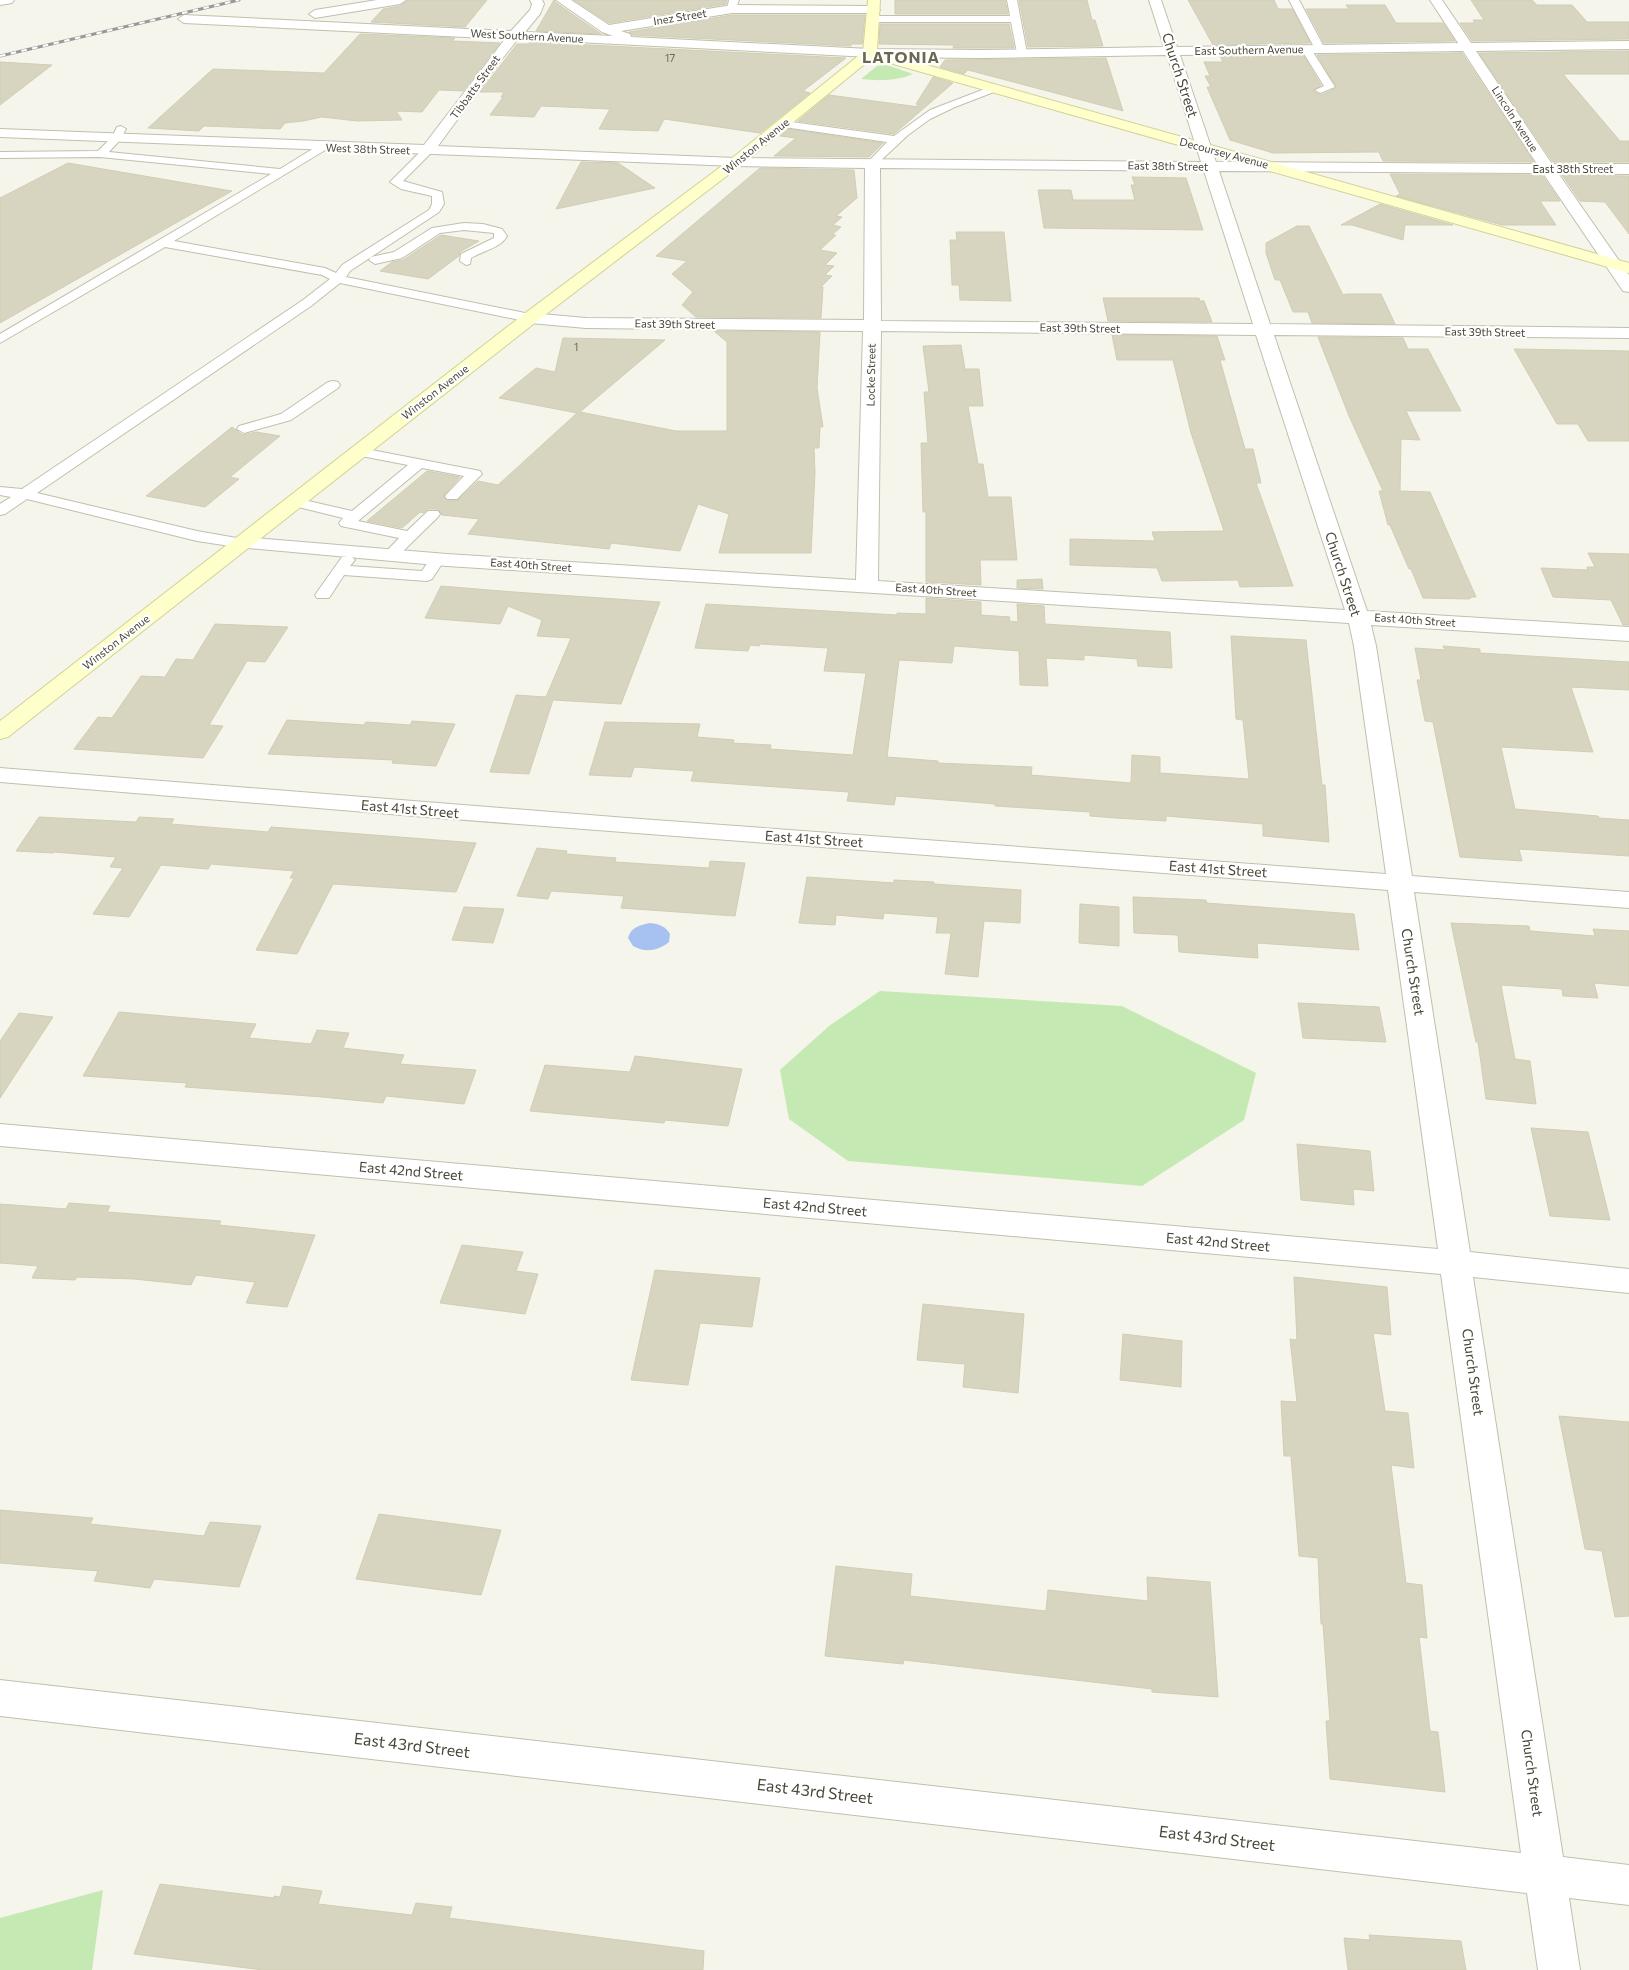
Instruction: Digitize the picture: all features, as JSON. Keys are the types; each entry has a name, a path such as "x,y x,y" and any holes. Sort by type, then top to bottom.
{"main road":[{"path":"870,53 873,10"},
{"name":"Decoursey Avenue","path":"870,53 1629,268"},
{"name":"Winston Avenue","path":"0,732 530,318 736,162 870,53"}],"street":[{"path":"0,1 8,0"},
{"path":"262,23 400,0"},
{"name":"Church Street","path":"1155,0 1173,51 1184,92 1265,330 1358,617 1365,646 1547,1876 1559,1970"},
{"name":"Lincoln Avenue","path":"1436,0 1547,168 1629,287"},
{"name":"Inez Street","path":"604,26 733,5 873,10"},
{"path":"547,6 583,14 620,36 648,42"},
{"name":"Tibbatts Street","path":"427,151 496,56 547,6"},
{"name":"West Southern Avenue","path":"184,19 870,53"},
{"path":"566,38 584,34 604,26"},
{"name":"East Southern Avenue","path":"870,53 1022,53 1629,45"},
{"name":"West 38th Street","path":"0,133 119,133 323,147 736,162"},
{"name":"East 38th Street","path":"736,162 1280,168 1629,169"},
{"name":"Locke Street","path":"867,586 872,326 872,164"},
{"name":"East 39th Street","path":"530,318 586,323 1629,333"},
{"name":"East 40th Street","path":"243,543 437,559 1629,634"},
{"name":"East 41st Street","path":"0,774 35,779 619,826 1629,900"},
{"name":"East 42nd Street","path":"0,1135 1456,1263 1629,1281"},
{"name":"East 43rd Street","path":"0,1698 1629,1885"}],"lane":[{"path":"1012,0 1022,53"},
{"path":"1294,0 1320,49"},
{"path":"873,10 1016,19"},
{"path":"1306,49 1330,86 1327,89 1320,90"},
{"path":"872,164 896,140 924,118 946,106 995,88"},
{"path":"784,124 896,140"},
{"path":"100,154 119,133"},
{"path":"0,339 323,147"},
{"path":"0,511 307,303 338,279 346,268 433,212 438,204 438,194 400,186 396,182 427,151"},
{"path":"0,155 100,154 282,172"},
{"path":"375,260 397,256 431,232 444,228 491,228 498,232 499,240 465,257 466,261"},
{"path":"444,228 468,230 478,234 485,242 482,247"},
{"path":"338,279 354,274 411,237 405,231"},
{"path":"164,243 325,272 338,279 530,318"},
{"path":"244,430 286,417 333,385"},
{"path":"360,452 475,474 452,491"},
{"path":"409,536 346,523 367,511 382,493 407,480 419,463"},
{"path":"0,491 25,494 197,536 243,543"},
{"path":"382,493 397,496"},
{"path":"295,502 367,511"},
{"path":"392,555 425,517"},
{"path":"323,595 352,552"},
{"path":"340,570 427,576 437,559"}],"green space":[{"path":"887,65 913,74 887,80 861,79 877,66"},
{"path":"880,991 1122,1006 1256,1073 1244,1120 1142,1186 848,1161 789,1119 780,1070 829,1026"},
{"path":"103,1890 92,1970 0,1970 0,1918"}],"water":[{"path":"650,923 666,929 670,934 669,942 651,950 642,950 633,946 628,938 631,931 639,926"}],"building":[{"path":"408,0 487,0 465,27 371,22 383,9 400,6"},
{"path":"554,0 555,2 601,34 536,31"},
{"path":"574,0 727,0 726,4 609,23"},
{"path":"895,0 1005,0 1008,14 895,14"},
{"path":"1019,0 1087,0 1092,20 1095,20 1103,46 1028,47"},
{"path":"1188,0 1274,0 1278,9 1292,9 1310,43 1213,45"},
{"path":"1471,0 1532,0 1537,5 1572,5 1587,22 1629,22 1629,39 1472,41 1460,23 1475,23 1473,20 1484,20"},
{"path":"1346,5 1385,5 1396,23 1443,23 1455,41 1324,43 1306,9 1349,9"},
{"path":"732,15 865,15 862,44 851,44 851,46 632,35 629,32"},
{"path":"880,24 1009,24 1014,48 953,48 954,45 879,44"},
{"path":"360,34 455,38 452,41 500,43 463,91 439,90 422,112 396,111 402,120 357,121 322,117 285,123 280,129 204,126 199,131 148,128 213,69 324,73"},
{"path":"530,42 846,58 803,91 810,93 760,133 664,119 658,131 599,129 610,109 541,106 534,117 490,115 503,97 501,97 504,92 480,92 517,44 529,44"},
{"path":"1629,51 1629,74 1563,74 1620,141 1629,141 1629,162 1553,162 1479,53"},
{"path":"1462,53 1534,162 1383,161 1379,152 1273,153 1230,140 1207,87 1211,87 1205,76 1210,76 1204,62 1223,62 1220,56 1303,55 1321,85 1313,91 1321,95 1337,88 1317,55"},
{"path":"1106,58 1123,111 968,70 964,74 940,67 945,60"},
{"path":"0,62 52,65 0,105"},
{"path":"933,77 953,83 894,134 798,121 829,95 919,107 916,104"},
{"path":"788,129 883,143 869,157 774,156 796,138 780,136"},
{"path":"581,162 618,163 655,188 556,209"},
{"path":"68,163 232,191 0,323 0,198"},
{"path":"760,168 854,170 857,198 836,216 842,217 833,225 841,227 832,235 836,235 820,250 837,253 825,265 834,266 825,275 832,276 821,287 823,287 821,318 696,317 682,305 693,292 672,274 687,261 656,256"},
{"path":"1390,174 1542,175 1560,201 1540,201 1556,225 1502,225 1396,196 1400,194"},
{"path":"1562,175 1629,176 1629,234 1605,202 1580,201"},
{"path":"1132,177 1186,178 1203,230 1044,228 1038,190 1071,190 1073,200 1135,200 1131,185 1135,185"},
{"path":"1380,204 1453,225 1405,225 1403,240 1352,225 1341,225"},
{"path":"1297,226 1309,226 1343,295 1381,294 1395,324 1312,323 1308,312 1293,312 1280,280 1275,280 1266,253 1266,243"},
{"path":"956,232 1004,232 1011,301 960,300 959,285 952,285 950,240 957,240"},
{"path":"441,235 479,241 460,252 459,256 428,279 380,271 392,262 403,260"},
{"path":"1103,298 1199,298 1200,301 1204,301 1212,322 1108,321"},
{"path":"714,331 820,332 817,388 823,427 820,427 819,448 814,448 815,473 811,553 719,553 729,514 698,504 680,551 611,543 609,549 468,534 479,519 442,515 438,509 428,509 423,513 420,512 402,528 367,521 427,471 460,477 444,495 447,501 458,500 478,481 498,485 577,413 499,398 536,368 555,372 563,338 665,340 580,412 676,431 727,431 727,342"},
{"path":"1112,335 1217,336 1225,360 1220,360 1245,449 1253,449 1261,483 1256,483 1293,586 1240,587 1238,580 1162,581 1157,568 1070,565 1070,539 1155,541 1152,532 1224,531 1191,433 1173,360 1117,360"},
{"path":"1318,337 1403,338 1408,349 1428,349 1461,411 1406,411 1420,440 1401,439 1400,491 1430,492 1476,597 1468,599 1423,598 1390,525 1388,525 1379,491 1383,491 1349,416"},
{"path":"961,345 965,369 979,369 983,406 968,406 978,464 983,464 988,497 1011,497 1017,560 980,560 981,585 926,582 926,512 923,512 921,443 928,443 924,392 929,392 923,346"},
{"path":"1514,349 1629,351 1629,441 1588,441 1578,424 1557,424"},
{"path":"232,427 243,435 256,432 280,436 230,477 239,479 205,507 146,496"},
{"path":"1588,553 1629,554 1629,625 1623,625 1611,600 1553,597 1541,568 1588,570 1587,567 1595,567"},
{"path":"1042,579 1043,589 1017,588 1017,580"},
{"path":"441,586 660,602 621,704 553,700 529,774 490,772 516,695 546,697 571,638 537,636 542,620 508,606 500,624 425,618"},
{"path":"926,598 981,602 981,615 1010,617 1009,621 1018,622 1017,604 1044,606 1045,624 1170,632 1172,668 1138,666 1137,659 1084,655 1084,660 1046,658 1048,686 1020,685 1019,651 954,646 952,663 899,660 887,757 938,761 938,763 1032,767 1031,775 1131,783 1132,755 1160,757 1160,773 1249,779 1243,720 1236,719 1231,636 1306,640 1322,785 1325,785 1329,842 1263,836 1263,824 1166,816 1166,821 1116,818 1090,816 1090,812 995,806 995,804 896,796 894,805 847,801 849,792 691,781 694,771 634,767 631,777 589,775 605,722 700,724 697,737 734,740 733,743 771,745 770,749 853,755 866,673 824,671 828,648 760,644 759,646 750,645 748,651 695,648 706,604 897,615 897,613 926,614"},
{"path":"215,624 288,627 265,662 247,661 209,725 223,726 203,758 74,749 98,717 112,718 141,676 165,677 176,659 193,660"},
{"path":"1443,646 1480,649 1480,653 1629,662 1629,690 1571,687 1593,752 1501,747 1515,809 1629,820 1629,856 1519,849 1522,861 1460,857 1433,722 1425,721 1417,680 1421,680 1415,648 1445,650"},
{"path":"287,720 364,725 366,722 410,725 412,721 455,724 436,766 392,763 393,760 268,754"},
{"path":"39,817 136,822 139,817 174,819 171,824 268,832 271,827 476,843 456,892 333,884 297,954 256,950 294,878 290,878 294,871 211,864 208,869 161,865 129,917 93,914 123,868 110,867 116,857 16,851"},
{"path":"537,848 567,851 566,854 616,858 615,862 709,868 710,861 745,863 735,916 621,908 624,896 551,891 548,899 517,896"},
{"path":"807,877 894,883 894,880 934,882 934,884 1021,890 1020,923 984,921 978,977 945,974 951,933 936,933 938,917 884,913 883,919 836,915 835,925 799,923"},
{"path":"1133,897 1206,900 1207,903 1354,914 1359,950 1257,943 1258,958 1179,952 1178,935 1134,933"},
{"path":"1080,904 1119,907 1119,946 1079,943"},
{"path":"464,907 504,909 493,943 452,940"},
{"path":"1451,923 1529,926 1530,931 1595,936 1593,929 1629,931 1629,986 1594,983 1598,998 1563,996 1562,989 1501,985 1515,1059 1530,1061 1536,1104 1486,1099 1478,1042 1476,1042"},
{"path":"1298,1003 1379,1007 1386,1042 1303,1038"},
{"path":"119,1012 256,1024 249,1038 311,1044 317,1030 349,1033 343,1048 404,1055 400,1064 476,1070 464,1104 386,1096 383,1103 185,1087 187,1083 83,1076"},
{"path":"19,1013 53,1017 0,1098 0,1041"},
{"path":"635,1056 742,1069 728,1126 665,1120 664,1123 530,1111 545,1065 630,1072"},
{"path":"1531,1128 1588,1132 1610,1220 1550,1216"},
{"path":"1297,1144 1370,1151 1374,1191 1353,1189 1354,1205 1301,1200"},
{"path":"69,1203 110,1206 107,1212 221,1221 219,1225 315,1235 287,1307 246,1303 255,1282 196,1275 191,1285 134,1279 77,1277 75,1280 32,1278 38,1266 0,1263 0,1204 66,1209"},
{"path":"462,1245 523,1252 516,1271 538,1274 525,1314 440,1303"},
{"path":"655,1270 760,1278 752,1327 700,1323 688,1385 631,1380"},
{"path":"1294,1277 1387,1287 1391,1335 1373,1333 1385,1411 1408,1413 1414,1468 1391,1465 1406,1583 1422,1585 1427,1638 1419,1637 1430,1731 1438,1732 1445,1792 1330,1779 1326,1721 1330,1721 1323,1624 1321,1624 1318,1558 1299,1556 1291,1456 1284,1456 1281,1401 1297,1402 1290,1339 1297,1340"},
{"path":"923,1304 1024,1314 1018,1393 963,1387 965,1364 917,1360"},
{"path":"1123,1334 1182,1341 1181,1387 1120,1380"},
{"path":"1559,1416 1629,1422 1629,1616 1615,1617 1602,1551 1585,1549"},
{"path":"0,1510 93,1518 90,1524 204,1536 210,1522 261,1526 239,1587 154,1579 150,1588 94,1581 98,1571 0,1563"},
{"path":"379,1514 501,1530 481,1595 356,1579"},
{"path":"836,1566 912,1574 910,1596 1046,1611 1048,1590 1148,1601 1147,1577 1210,1582 1218,1697 1152,1692 1152,1689 904,1660 903,1664 825,1656"},
{"path":"160,1884 274,1898 274,1896 280,1897 283,1886 322,1891 318,1904 412,1915 416,1903 452,1907 449,1918 704,1951 703,1970 263,1970 134,1954"},
{"path":"1369,1935 1461,1941 1466,1970 1348,1970 1344,1938 1370,1940"}],"railway":[{"path":"0,56 239,0"}],"district":[{"name":"LATONIA","path":"901,57"}]}
